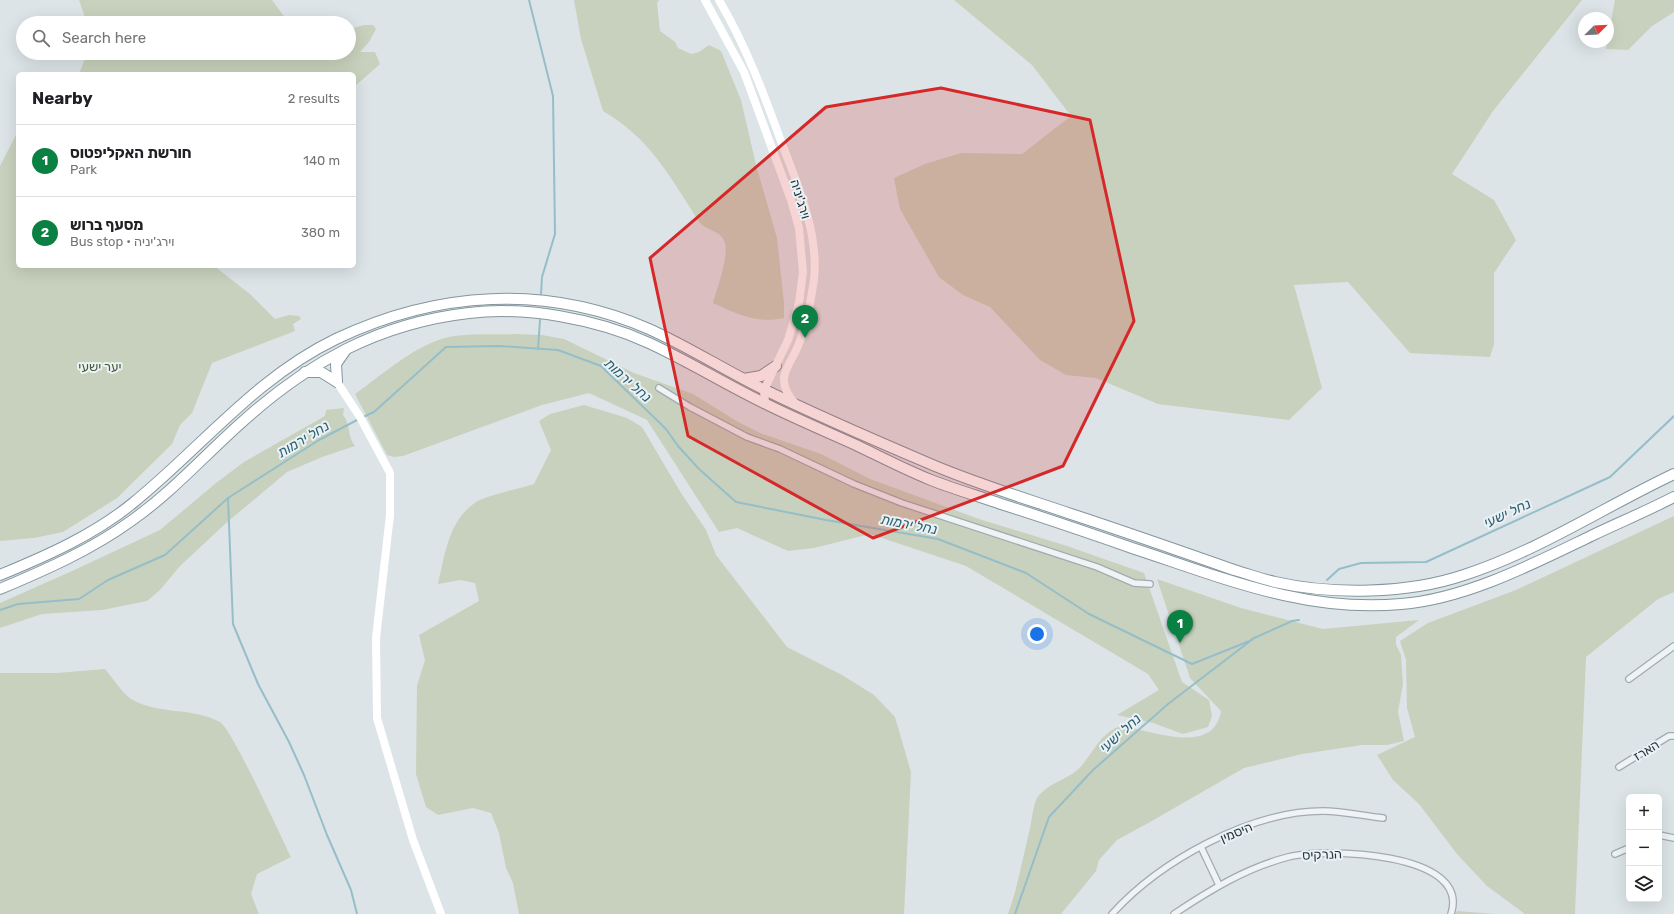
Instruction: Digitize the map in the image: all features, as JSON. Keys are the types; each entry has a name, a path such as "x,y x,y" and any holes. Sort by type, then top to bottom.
{"highway":[{"path":"0,575 61,548 92,531 129,506 169,472 211,430 286,367 312,351 359,328 388,317 414,310 471,299 526,299 561,303 598,312 650,330 764,390 932,465 1234,570 1275,582 1314,588 1368,591 1426,585 1463,576 1530,548 1674,473"},
{"path":"0,589 68,559 133,520 180,481 245,419 303,372 345,350 391,330 444,316 473,312 502,311 558,316 601,326 647,342 765,404 930,480 1251,588 1288,597 1333,603 1401,604 1443,597 1484,583 1548,557 1674,497"},
{"path":"337,382 335,375 336,364 345,350"},
{"path":"744,379 761,376 776,366"},
{"path":"303,372 321,372 337,382"}],"street":[{"name":"וירג'יניה","path":"705,0 744,72 791,200 799,228 803,272 800,303 793,328 764,390"},
{"name":"וירג'יניה","path":"719,0 736,29 754,66 801,196 815,255 814,278 802,337 784,377 785,387 796,404"},
{"path":"337,382 363,422 390,473 390,515 376,638 377,718 413,840 441,914"},
{"path":"659,388 690,407 747,436 780,449 854,484 888,498 1097,567 1134,583 1150,584"},
{"path":"764,390 765,404"},
{"path":"1629,679 1674,646"},
{"name":"הארז","path":"1619,767 1669,736 1674,736"},
{"name":"היסמין","path":"1112,914 1158,873 1201,847 1265,819 1322,811 1383,818"},
{"path":"1662,836 1674,838"},
{"path":"1201,847 1219,885"},
{"path":"1615,854 1626,849"},
{"name":"הנרקיס","path":"1174,914 1219,885 1249,870 1303,854 1327,852 1361,854 1416,866 1440,876 1452,892 1453,908 1451,914"}],"highlighted area":[{"path":"941,88 1090,120 1134,321 1063,466 873,538 688,436 650,258 826,107"}],"green space":[{"path":"79,0 272,0 284,16 85,16"},
{"path":"574,0 659,0 657,3 660,31 675,42 678,48 691,54 699,52 709,45 721,51 741,100 756,165 777,238 784,303 784,318 774,320 756,319 747,317 713,303 722,273 725,256 726,249 723,238 716,232 701,224 658,160 634,133 603,111 581,39"},
{"path":"954,0 1582,0 1493,111 1452,174 1494,200 1516,240 1494,273 1494,344 1490,357 1410,353 1348,282 1294,285 1322,388 1289,420 1158,404 1096,378 1066,375 1040,360 990,307 963,295 939,277 900,209 894,178 925,164 961,153 1022,154 1071,116 1032,65"},
{"path":"1615,0 1674,0 1674,12 1652,26 1628,50 1606,49 1614,48 1614,12 1613,12"},
{"path":"373,25 376,29 369,42 360,52 375,52 380,64 356,85 356,72 80,72 84,60 356,60 356,27"},
{"name":"יער ישעי","path":"16,135 16,268 217,268 250,294 275,319 289,315 299,316 301,319 293,324 295,331 212,363 192,413 180,425 172,444 117,498 63,532 34,538 0,541 0,166"},
{"path":"465,335 542,335 564,339 634,373 693,394 738,422 760,433 821,454 870,479 979,519 1064,545 1144,573 1182,682 1209,700 1212,716 1208,727 1183,734 1153,723 1117,715 1159,690 1148,674 966,566 870,534 814,548 788,551 737,528 719,532 647,420 589,393 542,405 403,456 394,457 387,455 355,394 412,353 437,341 449,337"},
{"path":"584,405 627,418 642,427 681,493 706,530 716,555 787,647 842,675 874,695 895,717 911,772 904,914 519,914 513,883 506,868 499,833 491,813 473,808 438,815 426,807 416,774 417,686 425,660 419,635 479,601 475,583 460,580 438,584 446,549 454,527 468,508 483,498 534,484 551,450 539,421 550,414"},
{"path":"344,408 343,415 347,422 351,439 355,446 322,457 287,472 225,524 180,566 160,590 147,601 102,610 42,614 0,628 0,603 160,530 216,483 244,462 325,416 326,410"},
{"path":"1674,516 1674,592 1658,599 1586,657 1575,914 1525,914 1487,886 1457,854 1419,804 1393,780 1377,755 1415,737 1407,708 1406,660 1400,641 1428,623 1516,590"},
{"path":"1157,579 1241,608 1323,629 1419,620 1396,637 1396,645 1401,655 1403,684 1398,712 1404,741 1387,745 1362,745 1302,754 1244,768 1117,840 1099,860 1096,871 1061,914 1008,914 1015,893 1034,805 1042,792 1078,769 1109,732 1121,726 1164,735 1194,737 1206,733 1216,725 1221,711 1190,678"},
{"path":"105,669 131,699 152,707 209,717 220,722 235,743 291,857 257,874 251,894 259,914 0,914 0,673 57,673"},
{"path":"1457,911 1495,914 1455,914"}],"waterway":[{"path":"529,0 553,96 555,234 542,277 541,294"},
{"path":"538,349 540,320"},
{"name":"נחל ירמות","path":"363,417 374,412 446,347 499,346 558,350 601,366 666,429 678,446 699,469 736,502 826,520 938,539 1026,573 1089,614 1192,664 1252,640"},
{"name":"נחל ישעי","path":"1327,580 1339,569 1361,563 1426,562 1610,477 1674,416"},
{"name":"נחל ירמות","path":"0,610 18,604 79,599 108,580 165,555 228,498 319,440 359,419"},
{"path":"228,498 233,624 258,684 289,742 304,775 327,835 351,890 357,914"},
{"name":"נחל ישעי","path":"1252,639 1292,621 1299,620"},
{"name":"נחל ישעי","path":"1015,914 1049,817 1093,770 1168,704 1249,642"}],"place":[{"name":"מסעף ברוש","path":"805,338"},
{"name":"חורשת האקליפטוס","path":"1180,643"}]}
